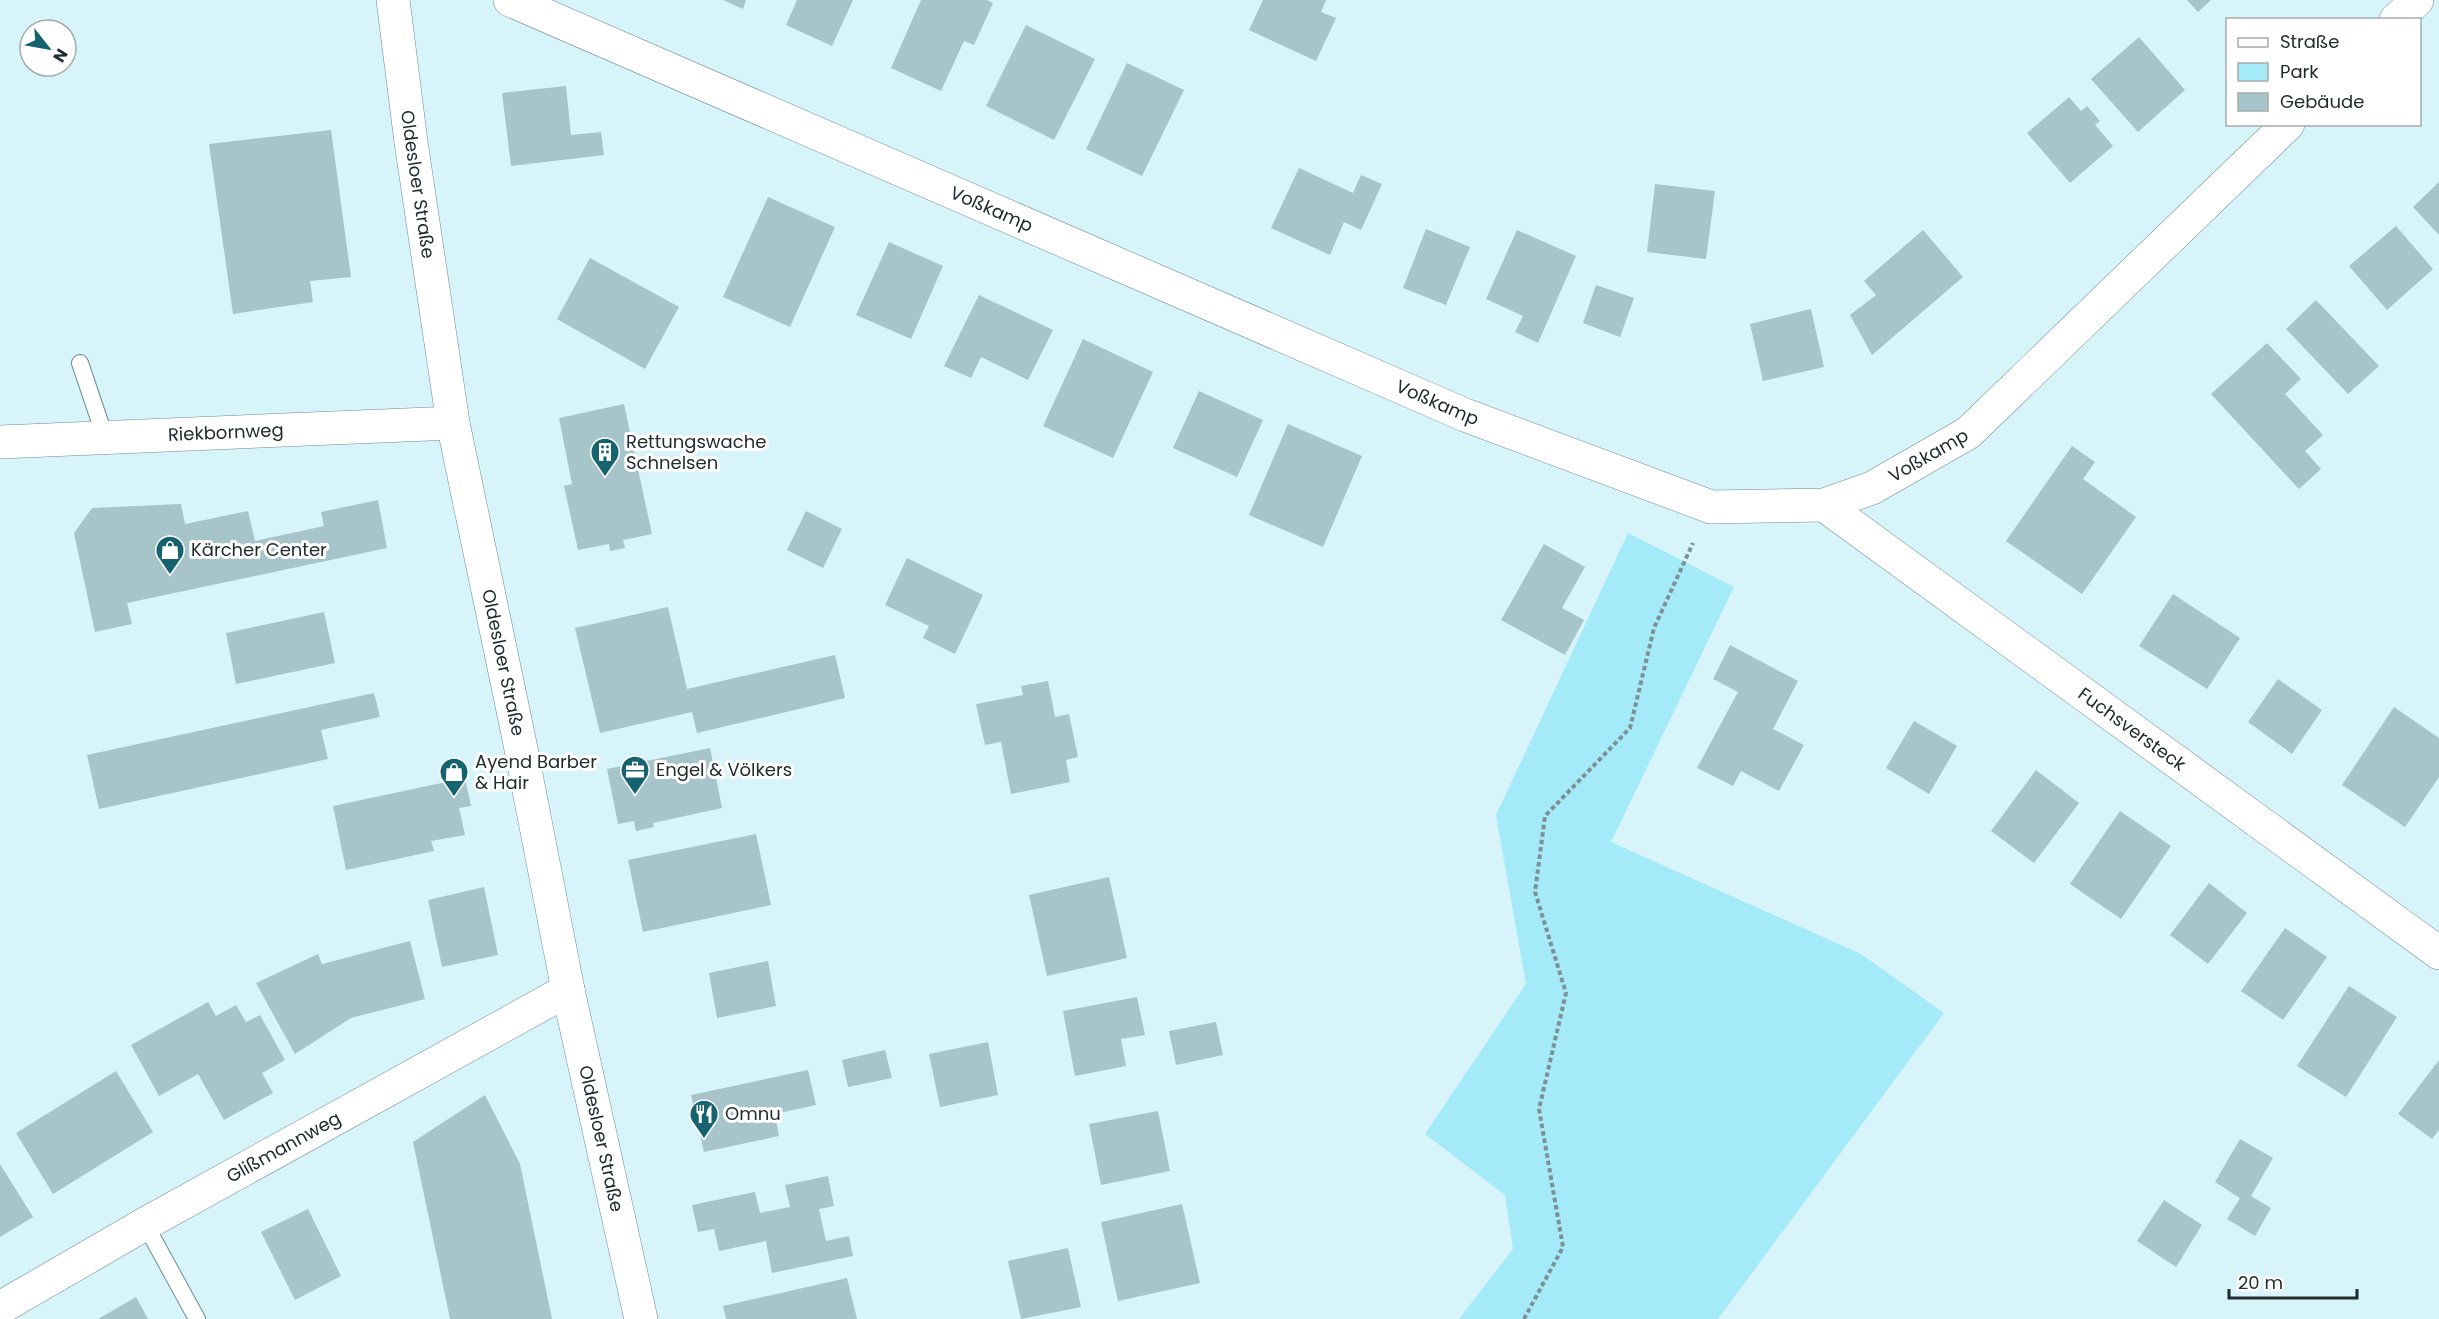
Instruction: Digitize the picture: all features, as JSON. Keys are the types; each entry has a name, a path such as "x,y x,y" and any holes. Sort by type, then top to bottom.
{"street":[{"name":"Oldesloer Straße","path":"393,0 411,142 453,423 519,739 568,990 641,1319"},
{"name":"Voßkamp","path":"510,0 1465,415 1711,507 1824,505 1872,488 1968,433 2286,126"},
{"path":"2398,18 2416,0"},
{"name":"Riekbornweg","path":"15,441 453,423"},
{"name":"Fuchsversteck","path":"1824,505 2439,953"},
{"name":"Glißmannweg","path":"0,1308 145,1224 568,990"}],"lane":[{"path":"80,363 105,437"},
{"path":"145,1224 197,1319"}],"path":[{"path":"1524,1319 1563,1247 1539,1109 1566,993 1535,891 1545,816 1630,728 1654,628 1711,507"}],"green space":[{"path":"1628,533 1734,587 1611,842 1861,954 1944,1013 1718,1319 1459,1319 1513,1249 1505,1195 1425,1134 1526,984 1496,815"}],"building":[{"path":"723,0 746,0 743,9"},
{"path":"797,0 853,0 832,46 786,25"},
{"path":"921,0 987,0 993,3 974,45 964,41 941,91 891,68"},
{"path":"1263,0 1326,0 1321,12 1336,18 1316,61 1249,30"},
{"path":"2187,0 2211,0 2198,12"},
{"path":"1026,25 1095,59 1054,140 986,106"},
{"path":"2139,37 2185,90 2138,132 2091,79"},
{"path":"1127,63 1184,90 1142,176 1086,149"},
{"path":"566,86 571,135 601,132 604,155 511,166 502,93"},
{"path":"2069,97 2081,111 2087,106 2100,121 2095,125 2113,146 2070,183 2027,133"},
{"path":"331,130 351,277 310,281 313,302 233,314 209,144"},
{"path":"1299,168 1353,193 1361,175 1382,184 1361,230 1344,222 1330,255 1271,228"},
{"path":"2439,182 2439,235 2413,207"},
{"path":"1655,184 1715,191 1706,259 1647,252"},
{"path":"768,197 835,227 790,327 723,297"},
{"path":"2396,226 2433,269 2387,310 2349,266"},
{"path":"1426,229 1470,247 1446,305 1403,288"},
{"path":"1517,230 1576,256 1538,343 1515,332 1523,316 1486,299"},
{"path":"1923,230 1963,277 1872,355 1850,315 1876,295 1864,281"},
{"path":"889,242 943,266 911,339 856,315"},
{"path":"590,258 679,307 645,369 557,319"},
{"path":"1596,285 1634,298 1620,337 1583,323"},
{"path":"979,295 1053,330 1028,380 981,357 971,378 944,366"},
{"path":"2316,300 2379,366 2348,394 2286,329"},
{"path":"1811,309 1824,367 1763,381 1750,324"},
{"path":"1083,339 1153,372 1113,458 1043,426"},
{"path":"2267,343 2301,379 2285,394 2323,435 2305,451 2321,469 2299,489 2211,394"},
{"path":"1199,391 1263,420 1237,477 1173,448"},
{"name":"Rettungswache Schnelsen","path":"624,404 652,534 623,540 625,548 610,551 609,544 578,550 564,486 572,484 559,418"},
{"path":"1288,424 1362,456 1323,547 1249,515"},
{"path":"2072,446 2095,462 2083,479 2136,517 2082,594 2006,541"},
{"name":"Kärcher Center","path":"378,500 387,548 127,603 132,624 95,632 74,533 92,508 181,504 185,524 248,511 255,541 324,526 321,512"},
{"path":"806,511 842,529 823,568 787,550"},
{"path":"1544,544 1585,567 1562,608 1584,620 1565,655 1501,620"},
{"path":"907,558 983,595 955,654 923,638 929,626 885,605"},
{"path":"2173,594 2240,638 2207,689 2139,646"},
{"path":"668,607 687,689 835,655 845,698 697,733 692,712 600,733 575,628"},
{"path":"324,612 335,663 236,684 226,633"},
{"path":"1730,645 1798,681 1773,729 1804,745 1779,791 1741,771 1733,786 1697,768 1738,692 1713,679"},
{"path":"2278,679 2322,710 2292,754 2248,722"},
{"path":"1048,681 1055,717 1069,714 1078,757 1066,760 1070,782 1011,794 1001,742 985,745 976,704 1023,695 1021,686"},
{"path":"374,693 380,717 321,730 328,759 99,809 87,755"},
{"path":"2394,707 2439,738 2439,777 2405,827 2342,785"},
{"path":"1914,721 1957,746 1929,794 1886,768"},
{"path":"710,748 722,808 653,823 654,827 636,831 634,821 618,824 607,769"},
{"path":"2036,770 2079,803 2034,863 1991,831"},
{"path":"465,778 471,806 459,808 465,835 431,841 434,851 346,870 333,806"},
{"path":"2120,811 2171,846 2121,919 2070,884"},
{"path":"756,834 771,905 643,932 628,860"},
{"path":"1109,877 1127,958 1047,976 1029,895"},
{"path":"2209,883 2247,913 2208,964 2170,935"},
{"path":"484,887 498,955 442,967 428,900"},
{"path":"2285,928 2327,957 2283,1020 2241,991"},
{"path":"410,941 425,999 351,1018 295,1054 256,983 318,954 322,964"},
{"path":"768,961 776,1006 717,1018 709,973"},
{"path":"2349,986 2397,1017 2346,1097 2297,1066"},
{"path":"1137,997 1145,1035 1121,1039 1126,1066 1075,1076 1063,1011"},
{"path":"208,1002 216,1016 236,1005 246,1022 260,1015 285,1060 262,1073 273,1093 224,1120 198,1074 159,1096 131,1045"},
{"path":"1216,1022 1223,1055 1176,1065 1169,1031"},
{"path":"988,1042 998,1095 940,1107 929,1054"},
{"path":"885,1050 892,1078 848,1087 842,1060"},
{"path":"2439,1060 2439,1130 2432,1139 2398,1114"},
{"path":"808,1070 816,1105 775,1114 779,1136 704,1152 691,1095"},
{"path":"116,1071 153,1132 53,1194 16,1133"},
{"path":"485,1095 520,1164 552,1319 450,1319 413,1142"},
{"path":"1158,1111 1170,1171 1101,1185 1089,1124"},
{"path":"2240,1139 2273,1158 2251,1196 2271,1208 2255,1236 2227,1219 2240,1198 2215,1182"},
{"path":"0,1164 33,1217 0,1237"},
{"path":"828,1176 834,1206 819,1209 826,1241 849,1236 853,1256 772,1273 766,1241 719,1251 714,1229 698,1232 692,1205 755,1192 760,1213 790,1207 785,1185"},
{"path":"2164,1200 2202,1225 2176,1267 2137,1241"},
{"path":"1182,1204 1200,1283 1118,1301 1101,1222"},
{"path":"308,1209 341,1276 295,1300 261,1232"},
{"path":"1068,1248 1081,1307 1021,1319 1008,1261"},
{"path":"847,1278 857,1319 726,1319 723,1306"},
{"path":"136,1297 148,1319 98,1319"}],"place":[{"name":"Rettungswache Schnelsen","path":"605,478"},
{"name":"Kärcher Center","path":"170,576"},
{"name":"Engel & Völkers","path":"635,796"},
{"name":"Ayend Barber & Hair","path":"454,798"},
{"name":"Omnu","path":"704,1140"}]}
